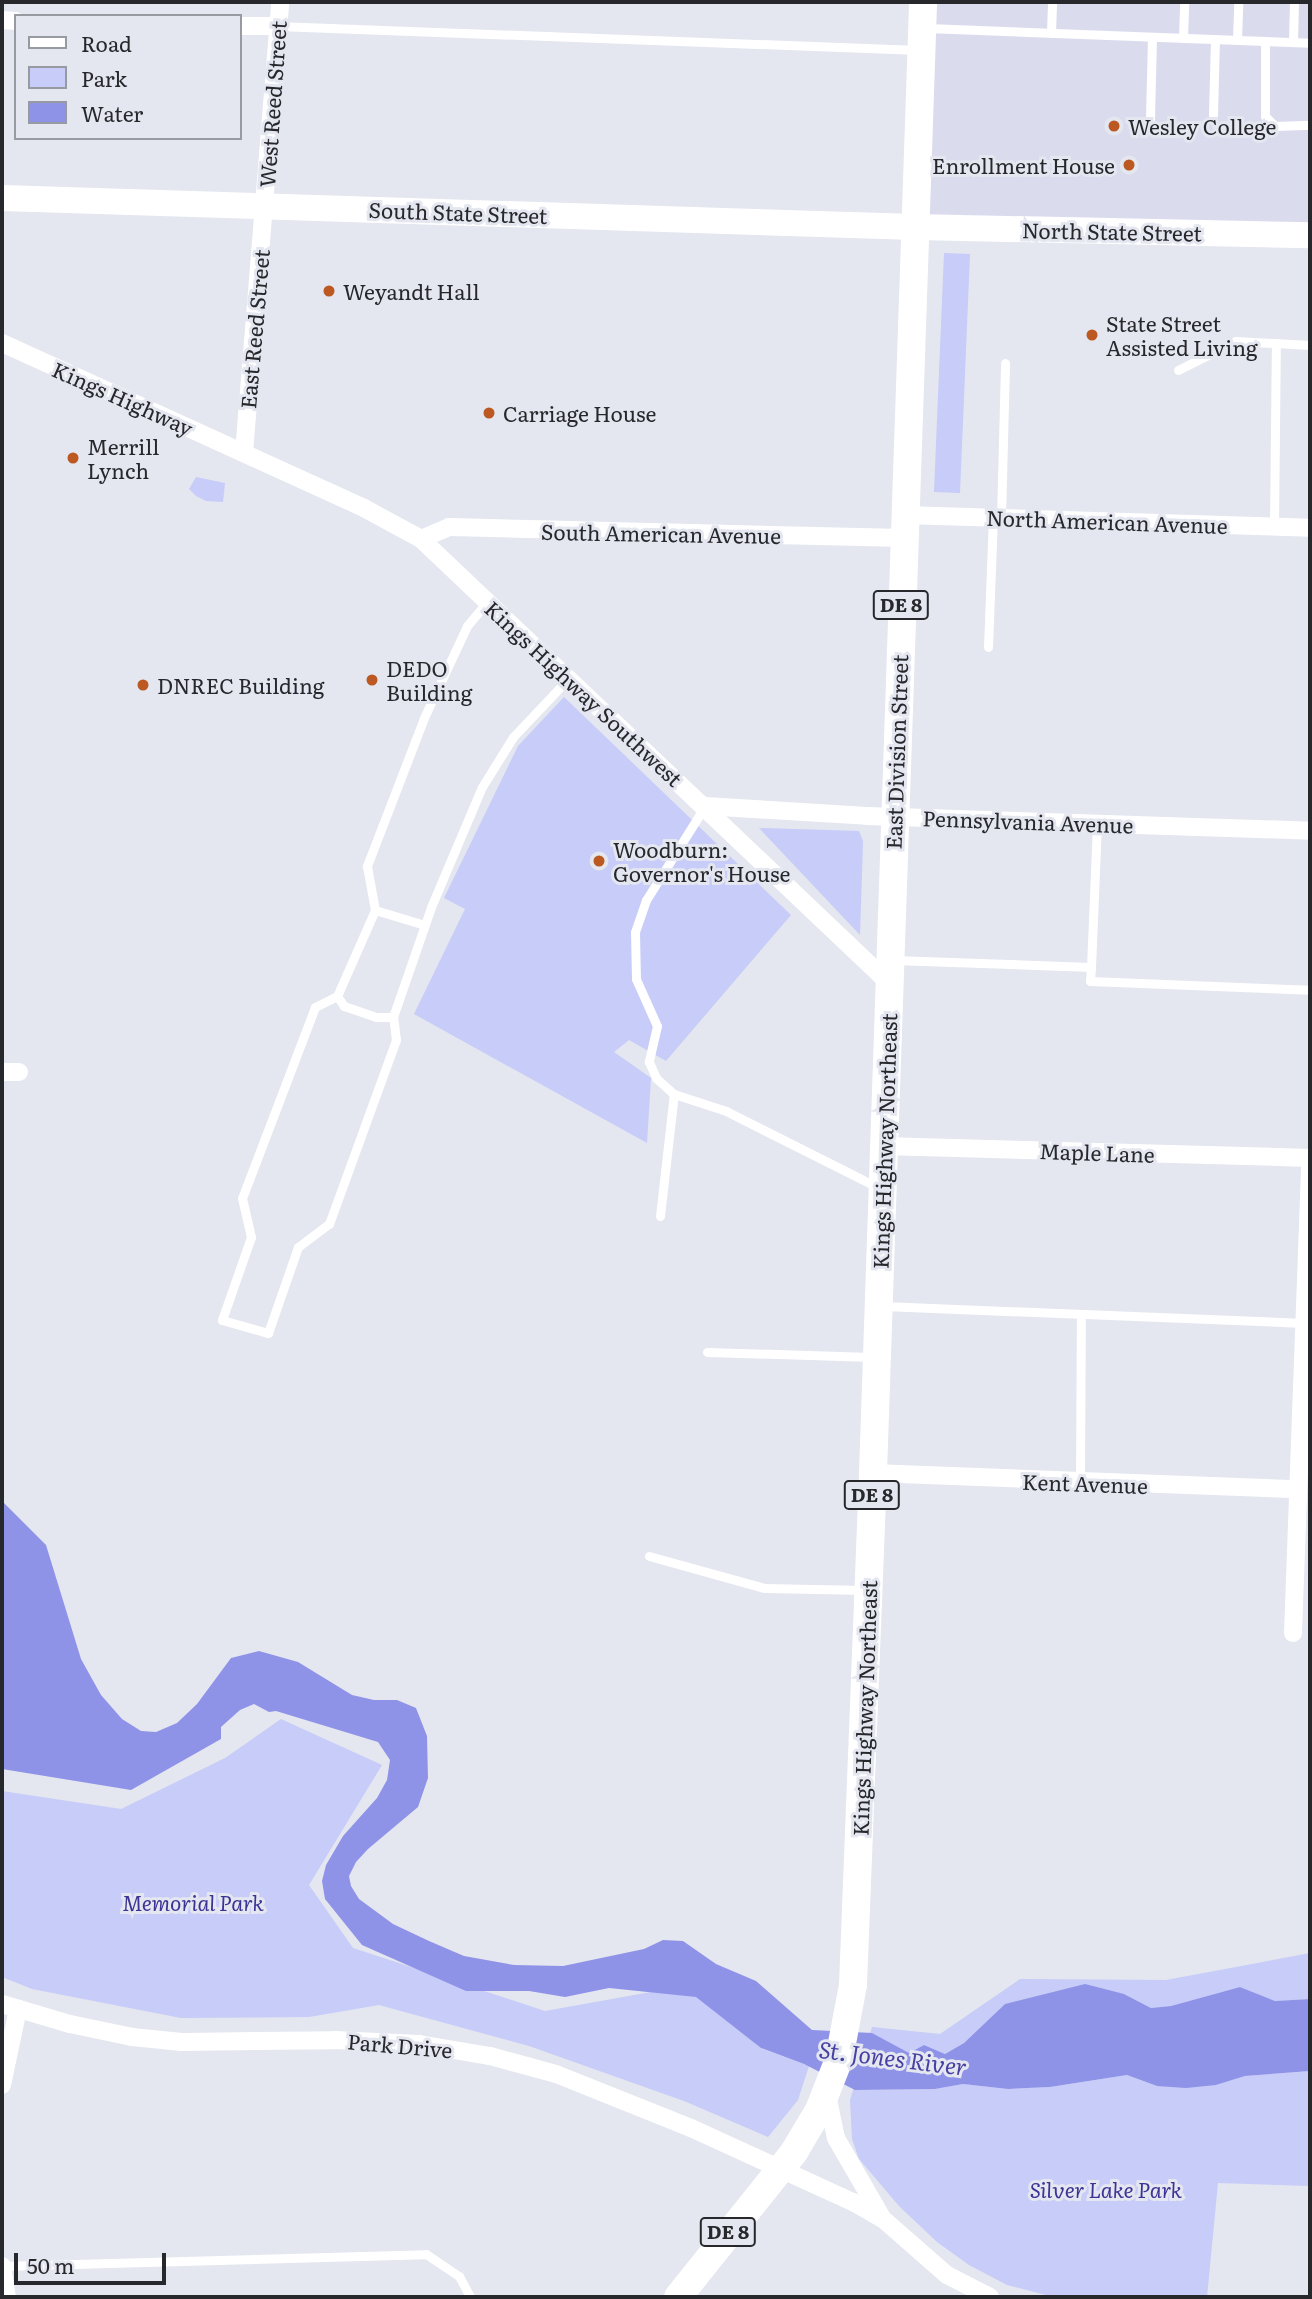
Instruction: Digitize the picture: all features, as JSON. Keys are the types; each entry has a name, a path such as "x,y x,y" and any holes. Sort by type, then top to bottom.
{"highway":[{"name":"DE 8","path":"915,227 922,27"},
{"name":"East Division Street","path":"890,971 893,817 915,227"},
{"name":"Kings Highway Northeast","path":"780,2168 811,2125 827,2095 839,2059 850,2006 856,1942 890,971"},
{"name":"DE 8","path":"677,2297 780,2168"}],"main road":[{"name":"South State Street","path":"2,198 915,227"},
{"name":"North State Street","path":"915,227 1310,235"}],"street":[{"name":"West Reed Street","path":"265,206 280,2"},
{"path":"242,26 277,26"},
{"name":"East Reed Street","path":"244,453 265,206"},
{"name":"Kings Highway","path":"2,343 244,453"},
{"name":"Kings Highway Southwest","path":"244,453 364,508 421,539 705,806 890,971"},
{"name":"North American Avenue","path":"904,527 997,518 1310,527"},
{"name":"South American Avenue","path":"421,539 449,527 904,527"},
{"name":"Pennsylvania Avenue","path":"705,806 893,817 1310,831"},
{"name":"Maple Lane","path":"883,1146 1310,1160"},
{"path":"1293,1633 1303,1553 1297,1489 1304,1455 1304,1324 1310,1160"},
{"name":"Kent Avenue","path":"873,1473 1080,1483 1297,1489"},
{"path":"2,2085 10,2007"},
{"name":"Park Drive","path":"10,2007 70,2024 156,2040 385,2042 490,2056 589,2085 780,2168"},
{"path":"827,2095 835,2138 861,2187 883,2219 947,2275 990,2297"},
{"path":"780,2168 883,2219"},
{"path":"2,2266 7,2297"}],"lane":[{"path":"1051,33 1052,2"},
{"path":"1184,2 1184,38"},
{"path":"1237,40 1238,2"},
{"path":"1293,43 1294,2"},
{"path":"277,26 922,27 1310,43"},
{"path":"1150,119 1152,37"},
{"path":"1213,115 1215,39"},
{"path":"1265,41 1265,116 1275,126 1310,125"},
{"path":"1178,370 1236,341 1310,345"},
{"path":"1275,526 1276,343"},
{"path":"988,647 1005,363"},
{"path":"487,601 467,626 424,718 367,866 375,910 337,996 315,1007 242,1198 251,1237 222,1320 268,1333 298,1247 329,1224 396,1040 393,1017 425,925 482,787 513,737 568,679"},
{"path":"705,806 646,900 635,932 636,979 657,1026 649,1062 656,1078 674,1094 726,1111 882,1189"},
{"path":"1097,824 1090,981 1310,990"},
{"path":"375,910 425,925"},
{"path":"890,971 1091,967"},
{"path":"337,996 344,1006 376,1017 393,1017"},
{"path":"660,1216 674,1094"},
{"path":"879,1306 1304,1324"},
{"path":"1080,1483 1081,1314"},
{"path":"707,1352 877,1357"},
{"path":"649,1556 764,1588 868,1590"},
{"path":"2,2266 426,2254 459,2276 471,2297"}],"shaded area":[{"name":"Wesley College","path":"923,2 1310,2 1310,238 915,227"}],"green space":[{"path":"944,253 970,254 960,493 934,492"},
{"path":"196,477 225,483 223,502 206,501 196,496 189,489"},
{"path":"564,697 791,915 666,1061 629,1040 614,1052 651,1078 647,1143 414,1014 465,909 444,898 518,746"},
{"path":"759,828 859,831 863,841 860,935"},
{"name":"Memorial Park","path":"281,1719 382,1765 309,1885 353,1948 545,2011 662,1990 705,1999 761,2048 809,2066 798,2100 768,2137 684,2101 529,2046 379,2005 309,2017 181,2018 32,1989 2,1977 2,1791 121,1809 225,1758"},
{"name":"Silver Lake Park","path":"1310,1953 1310,1999 1275,2001 1240,1987 1171,2006 1151,2008 1124,1994 1005,2004 964,2043 945,2054 924,2045 909,2053 886,2042 855,2090 935,2089 963,2084 1008,2089 1050,2087 1127,2075 1157,2086 1216,2085 1245,2076 1310,2071 1310,2186 1218,2183 1207,2297 1075,2297 1046,2295 1007,2285 969,2265 937,2242 899,2206 859,2159 852,2139 850,2100 872,2027 940,2034 1020,1979 1166,1980"}],"water":[{"name":"St. Jones River","path":"2,1501 46,1545 81,1659 101,1695 122,1719 141,1731 156,1732 177,1723 197,1704 231,1658 259,1651 298,1662 352,1695 374,1700 397,1700 416,1708 427,1736 428,1778 418,1807 368,1849 356,1862 349,1876 351,1886 359,1899 393,1924 429,1941 464,1956 514,1965 563,1966 644,1949 663,1940 683,1941 716,1964 756,1981 812,2030 872,2033 909,2053 924,2045 945,2054 964,2043 1005,2004 1085,1984 1124,1994 1151,2008 1171,2006 1240,1987 1275,2001 1310,1999 1310,2071 1245,2076 1216,2085 1186,2088 1157,2086 1127,2075 1050,2087 1008,2089 963,2084 935,2089 855,2090 804,2064 761,2048 696,1997 609,1988 565,1997 529,1991 466,1991 362,1945 325,1899 322,1881 326,1865 343,1836 377,1798 387,1780 390,1760 378,1742 276,1711 269,1712 254,1704 240,1710 221,1727 221,1739 131,1790 2,1769"}],"place":[{"name":"Wesley College","path":"1114,126"},
{"name":"Enrollment House","path":"1129,165"},
{"name":"Weyandt Hall","path":"329,291"},
{"name":"State Street Assisted Living","path":"1092,335"},
{"name":"Carriage House","path":"489,413"},
{"name":"Merrill Lynch","path":"73,458"},
{"name":"DEDO Building","path":"372,680"},
{"name":"DNREC Building","path":"143,685"},
{"name":"Woodburn: Governor's House","path":"599,861"}]}
